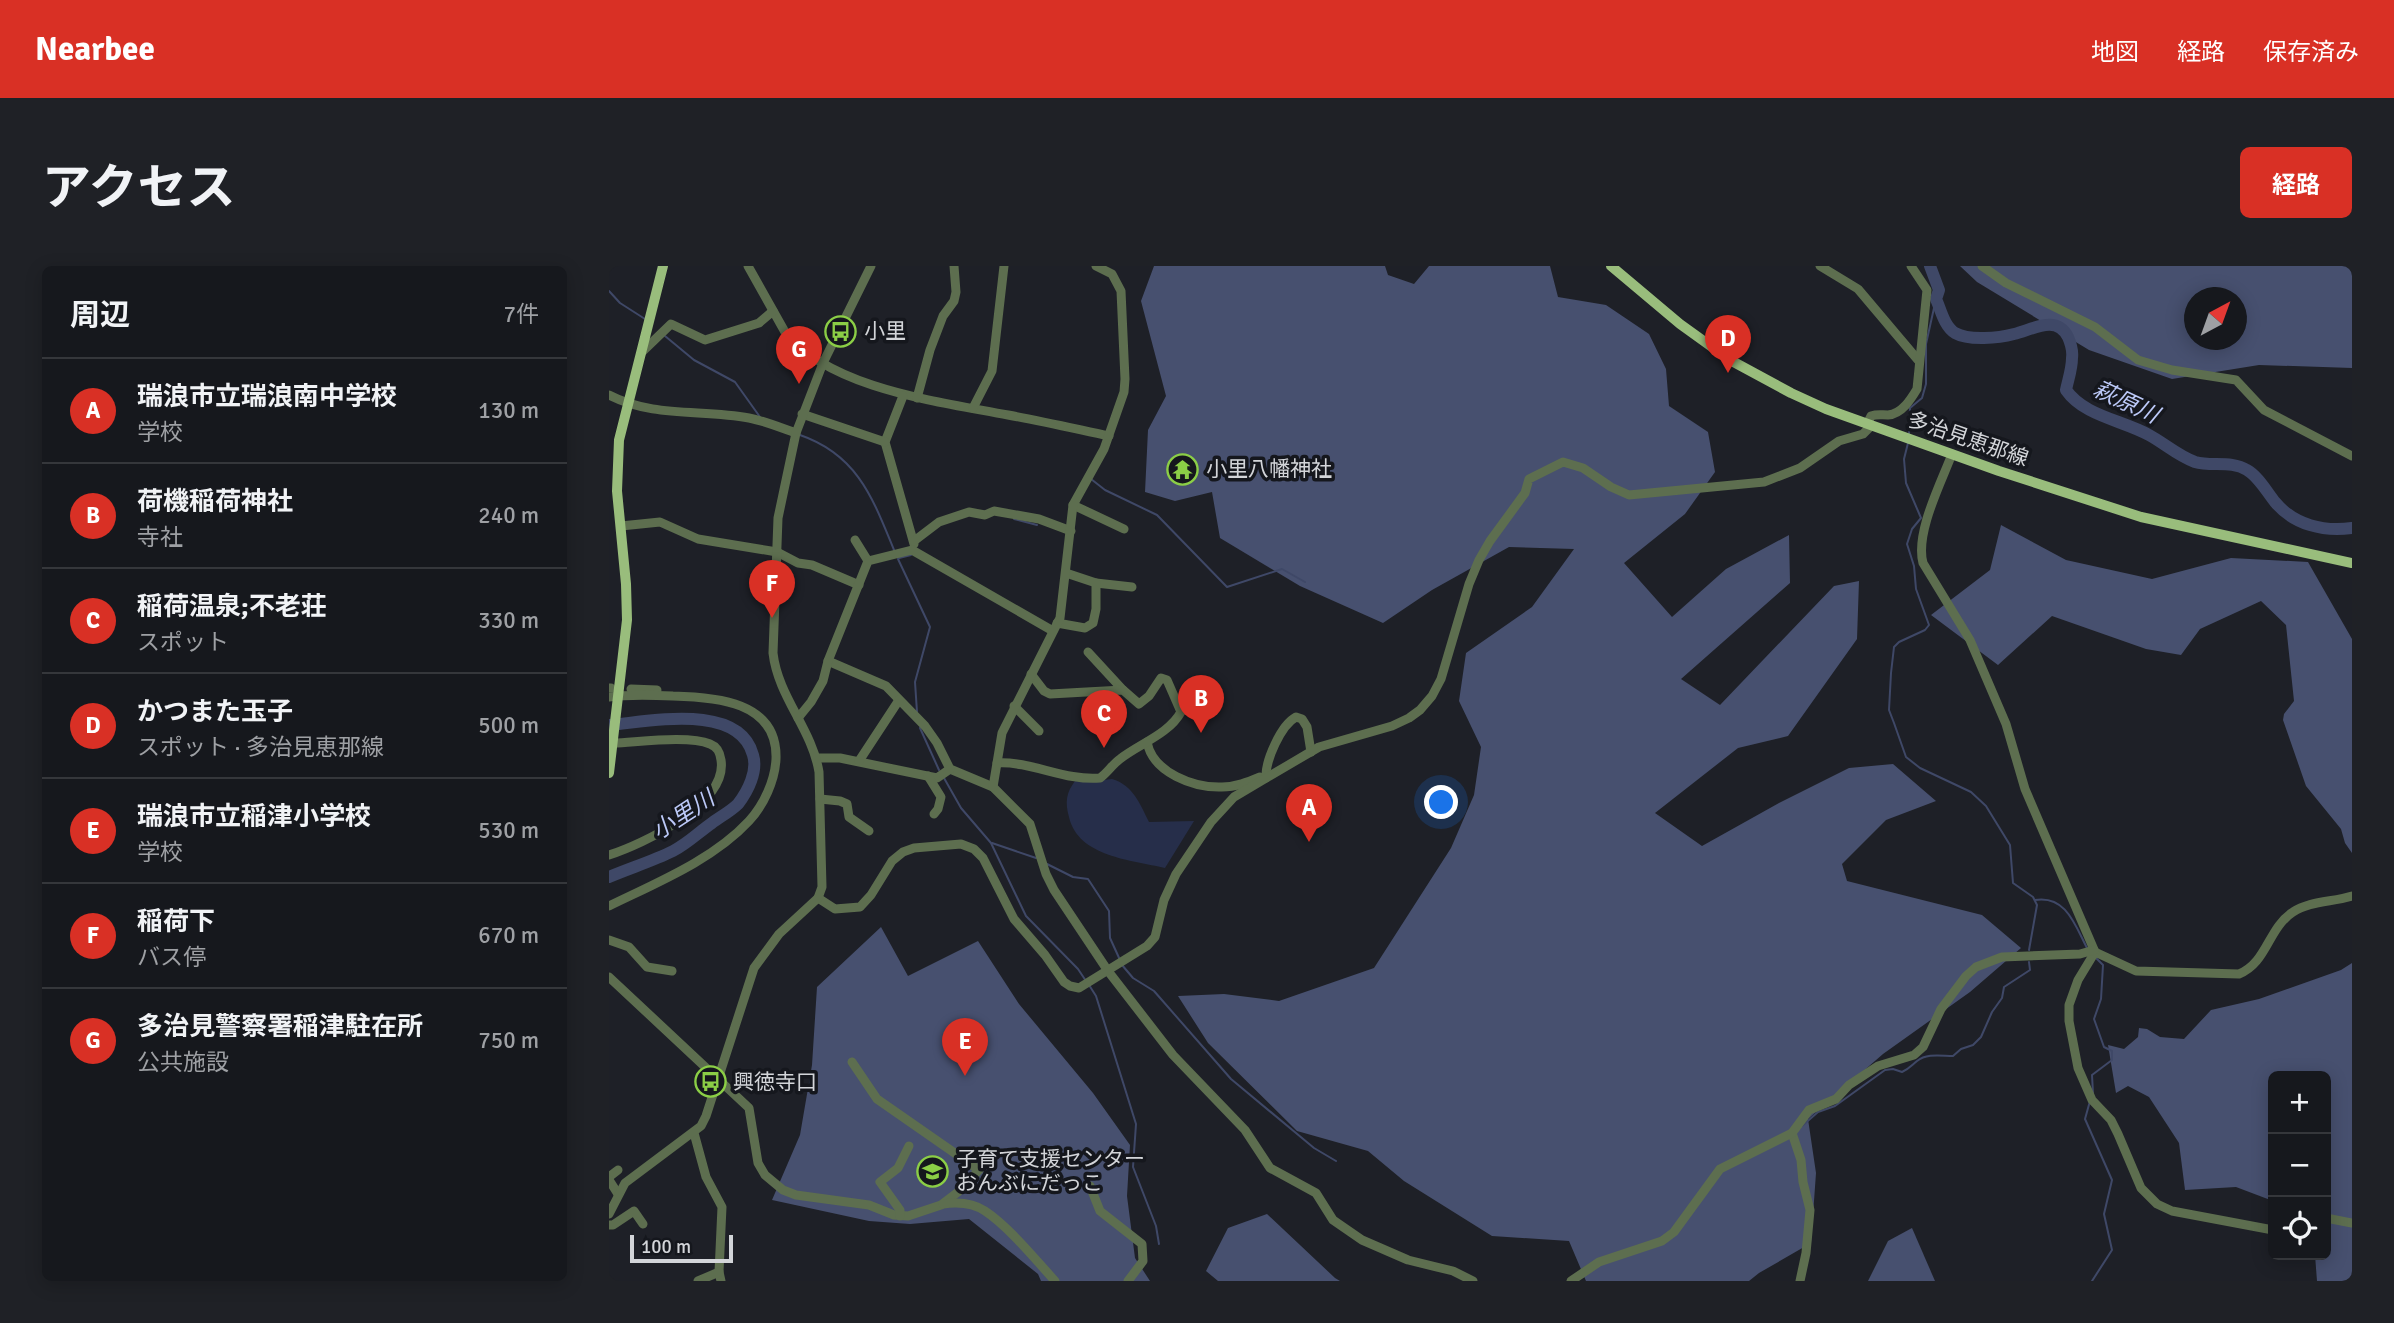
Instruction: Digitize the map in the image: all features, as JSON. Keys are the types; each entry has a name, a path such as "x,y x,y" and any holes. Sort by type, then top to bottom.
{"main road":[{"path":"609,774 615,739 614,694 627,620 617,465 619,440 663,266"},
{"name":"多治見恵那線","path":"1616,268 1680,324 1730,360 1791,393 1869,425 2141,517 2352,563"}],"street":[{"path":"748,266 791,340 824,363 903,396 1109,436"},
{"path":"609,1214 625,1183 694,1133 706,1116 754,968 779,934 818,898 822,887 817,758 781,688 775,670 773,653 778,518 797,430 824,363 871,266"},
{"path":"917,398 930,350 943,316 954,301 954,266"},
{"path":"973,408 992,371 1004,266"},
{"path":"993,787 1002,733 1055,627 1062,606 1073,505 1104,449 1124,391 1121,291 1112,274 1096,266"},
{"path":"1820,266 1858,289 1918,360"},
{"path":"818,898 835,909 860,907 871,895 892,861 903,852 914,848 961,844 974,849 983,858 1014,919 1064,982 1079,988 1095,980 1147,946 1155,937 1169,887 1217,814 1234,797 1311,752 1333,742 1392,726 1420,710 1441,679 1469,584 1479,561 1490,541 1525,494 1529,479 1563,462 1583,467 1611,487 1629,495 1764,482 1800,468 1839,441 1863,434 1871,416 1893,414 1908,403 1917,389 1927,290 1911,266"},
{"path":"1982,266 2006,283 2080,318 2138,360 2172,370 2236,380 2264,410 2352,456"},
{"path":"641,353 671,324 705,340 759,323 773,311"},
{"path":"903,396 885,442 913,546 1055,627 1085,628 1093,623 1096,583"},
{"path":"610,398 656,410 750,418 780,428 797,430"},
{"path":"803,414 885,442"},
{"path":"1952,454 1923,533 1923,563 1970,639 2006,724 2025,789 2095,951"},
{"path":"1073,505 1123,528"},
{"path":"868,561 896,555 913,546 939,522 969,512 985,515 994,510 1039,519 1071,531"},
{"path":"621,526 660,522 698,538 777,552 798,563 812,565 859,585"},
{"path":"855,540 868,561"},
{"path":"798,718 823,681 828,661 868,561"},
{"path":"1066,573 1096,583 1132,587"},
{"path":"997,763 1009,762 1073,778 1100,778 1120,759 1177,719 1181,712 1167,680 1161,678 1149,696 1139,704 1088,652"},
{"path":"828,661 886,687 925,726 950,769 993,787 1030,824 1054,890 1108,971 1173,1055 1245,1130 1270,1168 1316,1193 1333,1220 1362,1240 1408,1260 1453,1270 1473,1281"},
{"path":"1031,674 1044,691 1050,694 1123,690"},
{"path":"631,689 666,691 666,695"},
{"path":"609,906 660,882 726,840 750,820 767,793 776,770 777,744 765,722 744,705 712,697 614,694"},
{"path":"859,761 899,700"},
{"path":"1014,706 1039,731"},
{"path":"1265,779 1276,741 1289,721 1296,717 1303,719 1307,727 1311,752"},
{"path":"609,855 651,839 684,817 703,802 718,781 722,767 720,752 713,745 698,740 615,739"},
{"path":"1147,742 1152,757 1168,772 1185,781 1222,788 1240,785 1260,777 1265,779"},
{"path":"817,758 859,761 932,777 950,769"},
{"path":"932,777 941,797 938,809 933,814"},
{"path":"820,799 847,804 849,817 869,831"},
{"path":"1571,1281 1599,1262 1662,1241 1674,1232 1720,1169 1792,1133 1809,1110 1836,1098 1878,1066 1914,1055 1923,1047 1941,1009 1976,967 2002,957 2095,951 2136,971 2239,974 2251,970 2282,922 2293,911 2352,896"},
{"path":"609,940 629,947 647,967 672,971"},
{"path":"2095,951 2078,980 2069,1005 2069,1021 2078,1068 2090,1098 2111,1120 2141,1188 2157,1204 2172,1211 2268,1229"},
{"path":"609,977 750,1108 758,1163 765,1175 783,1190 796,1195 869,1205 900,1216 957,1202 983,1210 997,1220 1055,1281"},
{"path":"852,1062 877,1099 979,1170 941,1205"},
{"path":"694,1133 706,1177 722,1207 720,1276 698,1281"},
{"path":"1792,1133 1801,1160 1810,1210 1800,1281"},
{"path":"900,1216 899,1210 880,1182 898,1168 909,1146"},
{"path":"618,1170 609,1178 618,1194"},
{"path":"1090,1186 1100,1211 1142,1244 1143,1261 1128,1281"},
{"path":"609,1225 634,1211 643,1224"},
{"path":"2331,1219 2352,1223"}],"shaded area":[{"path":"1154,266 1385,266 1388,275 1414,284 1429,266 1550,266 1558,297 1606,305 1649,334 1666,369 1669,406 1708,432 1715,472 1685,514 1624,563 1672,617 1726,569 1789,535 1790,583 1681,679 1720,705 1834,586 1859,581 1857,639 1788,736 1738,748 1655,813 1702,846 1849,768 1893,764 1936,801 1886,820 1842,864 1847,881 1982,915 2021,948 1970,992 1883,1054 1808,1119 1816,1173 1811,1243 1749,1281 1586,1281 1569,1241 1492,1236 1404,1181 1368,1151 1297,1131 1208,1043 1178,996 1224,994 1279,1001 1374,968 1451,848 1474,795 1481,747 1459,701 1466,653 1532,607 1574,549 1509,547 1432,590 1383,623 1300,586 1220,538 1212,492 1175,501 1145,492 1148,430 1166,396 1141,301"},
{"path":"1960,266 2352,266 2352,368 2259,365 2172,379 2089,350 1977,282"},
{"path":"2001,525 2066,560 2152,579 2231,558 2308,562 2352,639 2352,853 2345,843 2341,829 2306,786 2283,720 2284,714 2294,701 2286,625 2261,601 2200,629 2181,655 2146,649 2052,616 1998,665 1931,615 1990,570"},
{"path":"1112,779 1131,790 1149,822 1194,821 1165,868 1122,859 1095,849 1083,841 1074,830 1067,802 1075,781"},
{"path":"881,927 908,976 978,941 1019,1004 1093,1093 1130,1145 1127,1196 1135,1258 1150,1281 1041,1281 1038,1274 969,1219 910,1224 869,1221 772,1200 800,1135 812,1065 817,987"},
{"path":"2352,963 2352,1281 2317,1281 2315,1260 2331,1260 2331,1071 2268,1071 2268,1199 2236,1187 2185,1190 2179,1143 2149,1097 2128,1086 2116,1093 2108,1045 2124,1049 2138,1037 2139,1028 2147,1029 2160,1037 2184,1039 2211,1010 2259,999 2341,970"},
{"path":"1267,1214 1340,1281 1218,1281 1206,1271 1228,1228"},
{"path":"1912,1228 1935,1281 1868,1281 1888,1241"}],"waterway":[{"name":"萩原川","path":"1930,266 1939,290 1936,299 1945,322 1955,333 1968,337 1992,338 2043,325 2057,326 2068,337 2072,350 2066,390 2083,406 2149,435 2195,462 2234,465 2247,470 2259,480 2283,510 2300,521 2320,528 2352,528"},
{"path":"609,291 620,303 645,319"},
{"path":"1909,434 1910,408 1922,398 1926,384 1926,344 1936,299"},
{"path":"665,336 694,360 735,382 760,417"},
{"path":"800,435 836,454 850,467 870,496 894,550"},
{"path":"1908,443 1904,459 1906,483 1921,518 1912,529 1907,544 1914,566 1916,589 1929,625 1925,630 1894,647 1889,710 1906,757 1920,768 1971,792 1986,806 2010,845 2013,883 2033,897 2037,905 2029,950"},
{"path":"1091,479 1105,490 1157,515 1227,587 1282,569 1305,582"},
{"path":"1014,519 1037,525"},
{"path":"899,558 911,555"},
{"path":"898,559 930,627 915,682 917,712"},
{"name":"小里川","path":"609,725 668,719 712,721 730,728 744,738 754,761 748,787 732,809 678,848 609,877"},
{"path":"920,728 939,770"},
{"path":"944,778 961,808 991,843 1026,916 1078,969 1086,981"},
{"path":"992,843 1036,858"},
{"path":"1047,864 1073,877 1088,879 1109,911 1110,938 1120,960"},
{"path":"2035,900 2055,902 2062,907 2073,921 2087,948"},
{"path":"2093,1093 2092,1075 2112,1060 2112,1051 2104,1047 2094,1019 2101,999 2103,965 2095,957"},
{"path":"1802,1126 1818,1112 1835,1106 1885,1070 1902,1072 1925,1057 1953,1056 1961,1049 1973,1045 1981,1037 1992,1012 2002,998 2004,987 2030,970 2029,962"},
{"path":"1122,965 1133,978 1154,991 1231,1079 1314,1148 1336,1161"},
{"path":"1089,985 1096,996 1136,1124 1133,1167 1156,1226 1159,1244"},
{"path":"2090,1101 2085,1119 2112,1180 2104,1214 2112,1250 2092,1281"}],"place":[{"name":"小里","path":"841,331"},
{"name":"かつまた玉子","path":"1728,373"},
{"name":"多治見警察署稲津駐在所","path":"799,384"},
{"name":"小里八幡神社","path":"1183,469"},
{"name":"稲荷下","path":"772,618"},
{"name":"荷機稲荷神社","path":"1201,733"},
{"name":"稲荷温泉;不老荘","path":"1104,748"},
{"name":"瑞浪市立瑞浪南中学校","path":"1309,842"},
{"name":"瑞浪市立稲津小学校","path":"965,1076"},
{"name":"興徳寺口","path":"710,1082"},
{"name":"子育て支援センター おんぶにだっこ","path":"933,1171"}]}
